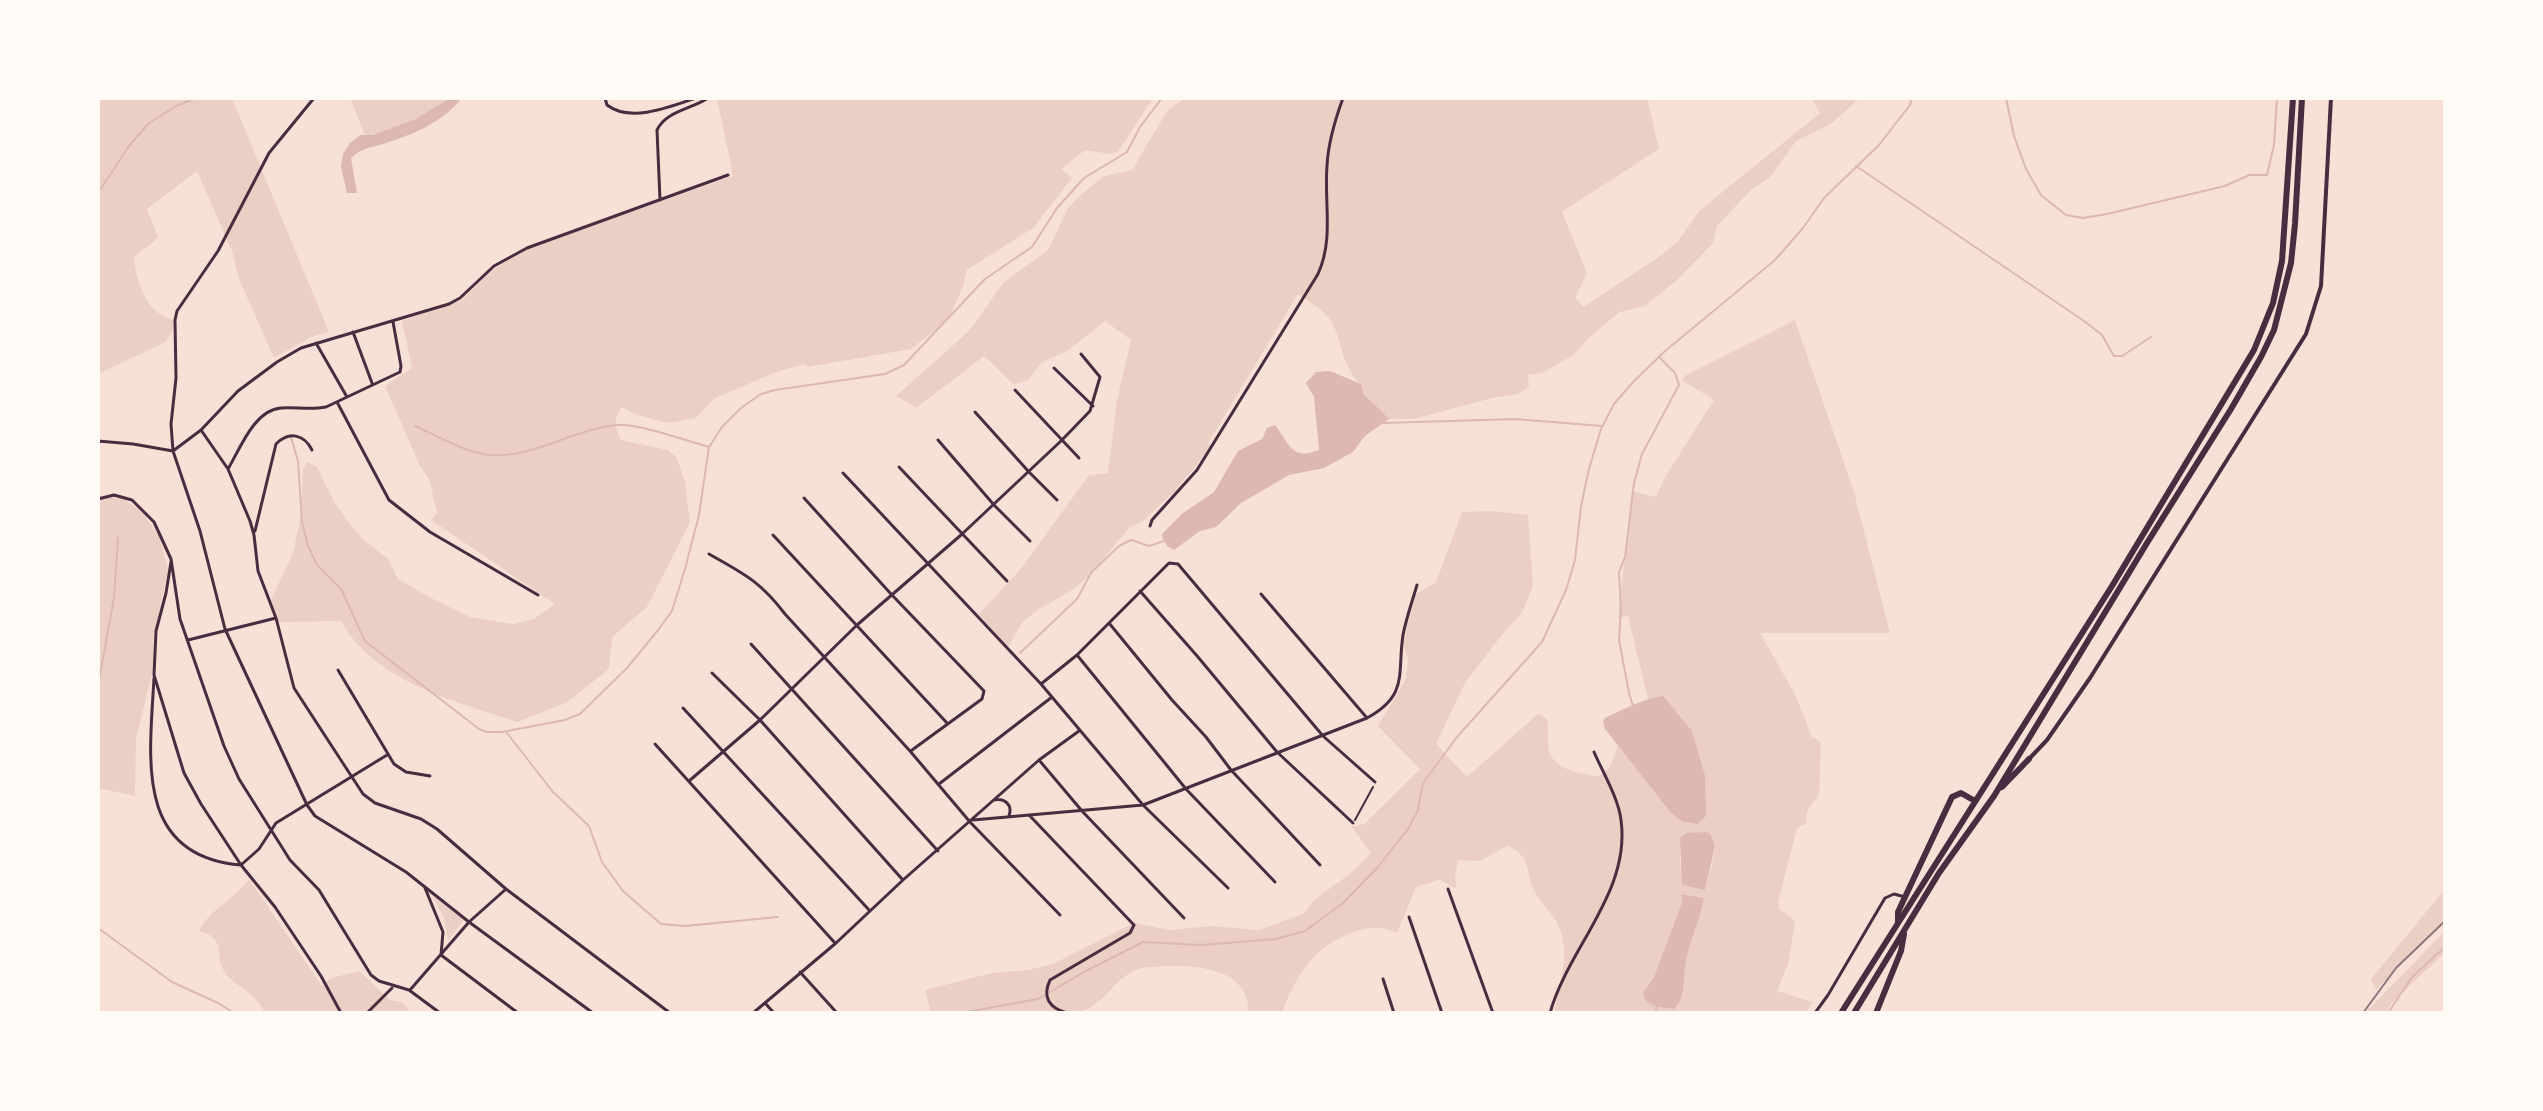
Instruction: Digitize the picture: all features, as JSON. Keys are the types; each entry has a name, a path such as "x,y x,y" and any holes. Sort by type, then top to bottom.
{"highway":[{"path":"1841,1013 2152,522 2254,350 2273,303 2282,261 2293,98"},
{"path":"1854,1013 1971,827 1994,796 2231,409 2274,330 2284,297 2295,224 2302,98"},
{"path":"2017,758 2022,761 2029,759"},
{"path":"1994,796 2029,759"},
{"path":"1898,922 1898,912 1956,794 1965,794 1975,801 1977,809 1971,827"},
{"path":"1876,1013 1903,945 1905,930"}],"street":[{"path":"314,98 269,153 218,251 177,311 174,334 176,378 171,424 173,451 200,531 225,629 307,805 321,821 395,864 593,1013"},
{"path":"605,98 607,105 621,114 653,110 696,98"},
{"path":"660,200 657,130 669,116 708,98"},
{"path":"1150,526 1152,520 1192,478 1323,263 1328,234 1327,166 1331,135 1343,98"},
{"path":"2029,759 2047,740 2090,678 2306,334 2321,286 2331,98"},
{"path":"98,441 173,451 201,430 227,401 289,355 316,343 455,301 494,266 527,248 728,175"},
{"path":"228,469 252,428 267,414 283,408 315,409 337,402 401,370 393,322"},
{"path":"353,332 372,383"},
{"path":"316,343 347,397"},
{"path":"689,781 760,720 857,625 928,565 1062,440 1093,406 1100,377 1081,354"},
{"path":"1054,368 1093,406"},
{"path":"1015,390 1079,458"},
{"path":"337,402 380,486 395,505 430,532 538,595"},
{"path":"975,412 1057,500"},
{"path":"201,430 228,469 242,500 254,535 258,571 276,618 294,688 363,794 375,803 421,819 437,829 506,889 670,1013"},
{"path":"254,535 276,444 286,436 299,436 312,450"},
{"path":"938,440 1030,541"},
{"path":"899,467 1007,581"},
{"path":"843,473 1041,684 1143,805 1228,888"},
{"path":"98,499 114,495 132,500 154,522 171,559 178,611 232,764 247,795 290,860 315,883 371,975 379,981 409,990 440,1013"},
{"path":"804,498 983,689 985,694 982,699 910,751"},
{"path":"773,535 947,723"},
{"path":"709,554 766,590 971,821 1060,915"},
{"path":"171,559 156,631 150,779 164,820 180,843 220,862 241,865 259,849 276,823 387,755"},
{"path":"1041,684 1077,655 1169,563 1178,564 1323,736 1375,782"},
{"path":"971,821 1143,805 1367,718 1392,700 1399,686 1403,632 1417,585"},
{"path":"1140,591 1277,752 1353,823"},
{"path":"1261,594 1367,718"},
{"path":"188,640 276,618"},
{"path":"1109,623 1231,770 1320,865"},
{"path":"751,644 938,851"},
{"path":"1077,655 1186,789 1275,882"},
{"path":"338,670 394,764 406,772 430,776"},
{"path":"712,673 760,720 903,880"},
{"path":"154,675 184,773 201,804 241,865 284,919 341,1013"},
{"path":"939,784 1052,697"},
{"path":"683,708 870,911"},
{"path":"753,1013 836,943 1039,760 1079,731"},
{"path":"655,744 836,943"},
{"path":"1550,1013 1557,993 1603,904 1619,861 1621,817 1594,752"},
{"path":"1039,760 1082,811 1184,918"},
{"path":"994,800 1008,804 1011,811 1007,817"},
{"path":"1030,816 1133,922 1134,928 1130,933 1050,980 1047,1000 1056,1010 1067,1013"},
{"path":"423,885 443,932 441,955"},
{"path":"409,990 469,922 506,889"},
{"path":"1448,889 1493,1013"},
{"path":"1815,1013 1885,898 1894,894 1905,897"},
{"path":"1409,917 1442,1013"},
{"path":"441,955 518,1013"},
{"path":"800,972 837,1013"},
{"path":"1383,979 1394,1013"},
{"path":"367,1013 394,986"},
{"path":"765,1003 774,1013"}],"path":[{"path":"1353,823 1375,782"}],"shaded area":[{"path":"98,98 232,98 329,332 311,337 274,358 197,171 147,209 158,237 134,258 144,295 157,312 175,321 172,332 166,342 98,374"},
{"path":"350,98 450,98 410,123 365,135"},
{"path":"450,98 462,98 427,126 355,154 351,158 357,193 347,193 341,167 343,154 350,143 360,135 373,135 416,119"},
{"path":"717,98 1153,98 1118,152 1110,154 1085,150 1061,169 1072,178 1033,228 967,270 948,320 911,349 808,367 804,364 774,373 715,398 696,418 668,423 637,415 622,407 616,423 621,440 668,450 677,458 685,483 690,522 647,607 612,637 609,669 566,703 517,722 443,697 396,675 374,660 341,621 279,622 271,600 293,553 301,514 303,468 308,462 317,467 335,503 352,527 388,559 398,579 429,597 470,617 513,624 534,619 555,604 431,520 437,513 429,479 420,466 385,386 412,368 402,321 461,301 492,270 530,248 733,176"},
{"path":"1185,98 1647,98 1659,149 1562,212 1587,273 1575,298 1583,307 1678,241 1699,211 1820,113 1812,98 1860,98 1831,124 1796,141 1770,177 1750,191 1717,226 1713,243 1677,280 1645,306 1620,312 1572,356 1542,373 1528,375 1529,387 1518,394 1414,419 1388,419 1352,374 1328,317 1298,294 1208,443 1211,447 1175,491 1143,521 1129,528 1089,576 1022,623 1008,647 979,614 1020,570 1089,475 1108,473 1117,400 1131,340 1105,321 1069,350 1042,362 1029,379 1014,385 984,356 916,408 896,396 969,331 1003,283 1048,250 1068,208 1083,193 1104,176 1132,170 1167,111"},
{"path":"1795,320 1854,492 1890,633 1760,633 1795,694 1812,737 1821,742 1819,795 1807,811 1806,824 1797,828 1778,903 1779,909 1795,923 1788,964 1777,991 1813,1002 1805,1013 1554,1013 1563,970 1562,937 1557,922 1534,891 1521,855 1507,846 1480,861 1458,860 1455,877 1457,889 1439,880 1416,887 1397,933 1366,928 1328,945 1300,975 1282,1013 1249,1013 1247,998 1241,987 1221,973 1195,967 1168,966 1144,968 1128,974 1095,1005 1077,1013 931,1013 925,990 992,973 1053,964 1134,923 1170,930 1211,926 1259,930 1303,914 1314,900 1351,873 1371,853 1352,827 1364,824 1420,769 1378,726 1406,679 1408,659 1403,643 1415,595 1436,582 1462,512 1528,515 1533,586 1522,613 1465,683 1436,744 1467,777 1538,714 1547,719 1549,751 1563,767 1599,776 1610,767 1618,745 1671,813 1683,822 1693,824 1706,816 1705,801 1664,697 1648,699 1628,616 1618,618 1632,491 1656,497 1665,477 1714,400 1682,380 1686,375","holes":["1681,838 1715,843 1705,890 1683,875 1680,865","1683,894 1704,898 1685,962 1683,995 1669,1008 1643,993 1654,977"]},
{"path":"1330,371 1361,384 1364,394 1389,419 1365,436 1353,452 1324,468 1289,475 1241,503 1216,527 1200,531 1174,550 1167,546 1163,533 1183,513 1214,492 1238,451 1262,439 1267,428 1275,425 1297,452 1319,450 1314,397 1306,383 1316,372"},
{"path":"98,497 122,498 142,512 159,536 168,569 153,640 153,670 136,739 135,796 98,788"},
{"path":"1663,696 1692,731 1705,776 1706,816 1697,824 1683,822 1671,813 1605,729 1605,718 1640,702"},
{"path":"1687,833 1710,833 1715,846 1705,890 1682,885 1680,838"},
{"path":"249,879 322,986 331,978 359,971 390,1000 402,1002 409,1010 407,1013 265,1013 256,1000 224,971 214,938 199,931 210,916"},
{"path":"2445,889 2445,919 2376,990 2371,979"},
{"path":"1682,894 1704,898 1678,1005 1674,1009 1659,1007 1647,1001 1643,993 1654,977 1682,902"},
{"path":"432,896 464,920 448,941 444,918"},
{"path":"2445,931 2445,952 2391,1004 2386,1013 2365,1013"}],"waterway":[{"path":"98,193 129,146 148,124 176,106 197,98"},
{"path":"291,437 298,461 302,522 308,546 317,565 341,589 365,641 479,729 502,732 565,720 580,714 627,668 672,611 699,515 709,447 722,427 761,394 885,374 904,365 985,279 1032,247 1057,208 1084,178 1127,152 1140,127 1162,98"},
{"path":"961,1013 1038,999 1143,942 1201,945 1276,939 1305,931 1343,903 1378,867 1408,829 1418,810 1423,783 1457,737 1542,642 1566,590 1575,560 1589,469 1601,429 1614,404 1664,352 1775,260 1824,198 1879,145 1912,98"},
{"path":"2006,98 2014,136 2026,169 2041,195 2066,215 2083,218 2225,186 2249,175 2267,175 2274,145 2277,98"},
{"path":"1856,166 2084,321 2102,335 2114,356 2122,356 2151,337"},
{"path":"1633,706 1619,640 1619,572 1625,557 1634,483 1642,454 1679,385 1675,373 1660,358"},
{"path":"1384,423 1515,419 1602,426"},
{"path":"415,426 461,447 489,455 522,452 587,431 620,425 651,430 709,447"},
{"path":"98,686 114,598 118,538"},
{"path":"1020,653 1077,599 1091,573 1119,546 1131,540 1149,546 1164,541"},
{"path":"507,733 553,792 589,826 602,862 623,891 661,924 685,926 778,917"},
{"path":"98,928 172,982 234,1013"},
{"path":"2388,1013 2412,977 2445,947"},
{"path":"1655,1013 1658,1003"}],"railway":[{"path":"2363,1013 2396,968 2445,921"}]}
